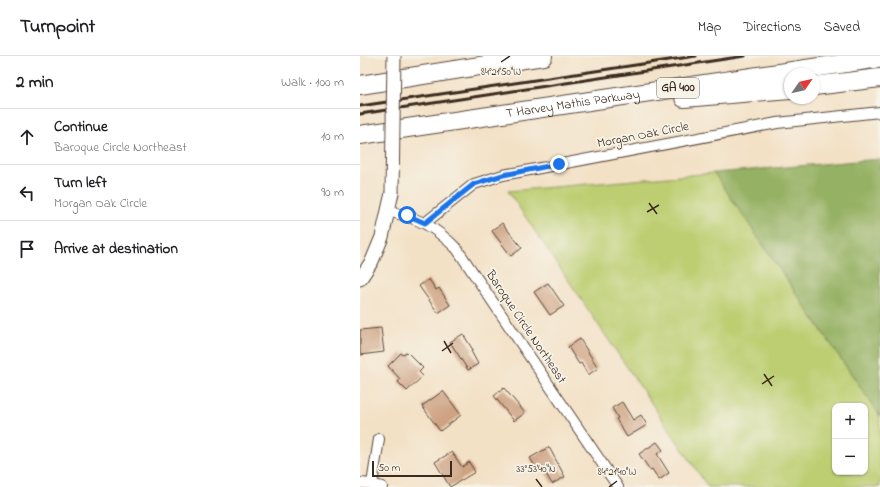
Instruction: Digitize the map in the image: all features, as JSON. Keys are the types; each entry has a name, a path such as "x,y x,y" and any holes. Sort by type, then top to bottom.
{"highway":[{"path":"360,85 543,56"},
{"name":"T Harvey Mathis Parkway","path":"360,135 880,58"},
{"path":"820,85 880,78"},
{"path":"476,118 784,90"}],"street":[{"path":"360,279 372,261 382,237 392,193 394,56"},
{"name":"Morgan Oak Circle","path":"425,223 474,184 503,175 777,123 880,112"},
{"name":"Baroque Circle Northeast","path":"387,211 407,215 425,223 443,235 457,249 618,487"},
{"path":"372,484 379,439"},
{"path":"360,483 382,487"}],"green space":[{"path":"880,159 880,416 714,173"},
{"path":"714,173 880,416 880,487 708,487 508,191"}],"building":[{"path":"502,223 522,248 511,256 492,231"},
{"path":"429,279 436,290 439,288 450,305 438,313 419,286"},
{"path":"548,283 564,306 550,315 534,292"},
{"path":"381,328 384,352 360,355 360,330"},
{"path":"463,334 473,350 471,351 478,364 468,370 450,342"},
{"path":"580,339 598,368 588,375 581,363 579,364 568,347"},
{"path":"407,352 423,368 419,372 423,376 407,391 398,382 400,379 388,366 401,353 403,355"},
{"path":"504,388 525,413 514,421 494,396"},
{"path":"443,391 461,415 440,431 422,406"},
{"path":"622,402 633,420 641,415 647,425 627,437 616,419 618,418 612,408"},
{"path":"657,442 663,450 657,454 669,473 659,480 639,454"},
{"path":"549,447 565,477 552,484 542,467 537,470 530,458"},
{"path":"452,452 462,467 469,462 475,472 450,487 435,462"}],"railway":[{"path":"360,106 696,56"},
{"path":"360,114 745,56"}],"route":[{"path":"407,215 425,223 474,184 503,175 559,164"}]}
